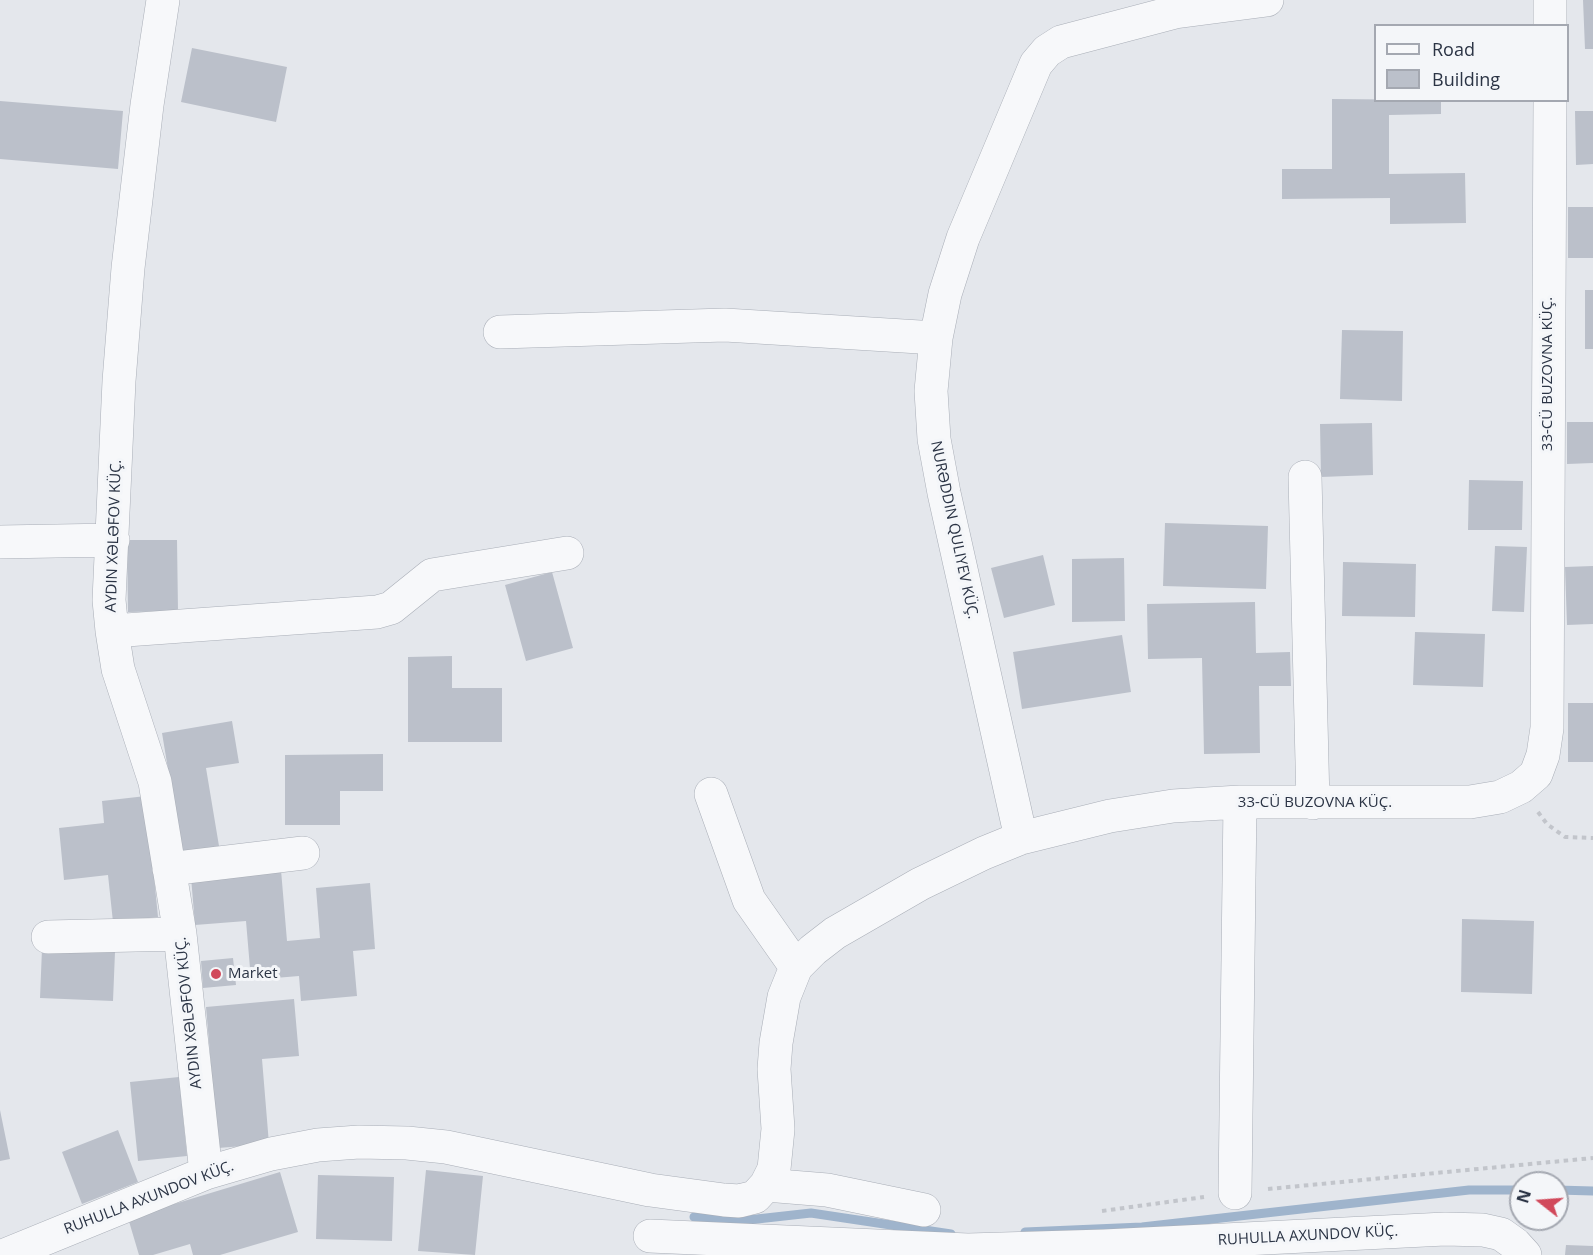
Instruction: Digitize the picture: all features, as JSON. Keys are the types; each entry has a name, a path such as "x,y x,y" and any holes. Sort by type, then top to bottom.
{"street":[{"path":"163,0 147,105 128,268 119,381 110,600 118,669 154,782 169,869 180,934 207,1173"},
{"name":"NURƏDDIN QULIYEV KÜÇ.","path":"1021,838 934,439 931,391 936,338 945,294 963,238 1036,64 1047,51 1060,42 1174,6 1267,0"},
{"path":"1550,0 1550,24"},
{"name":"33-CÜ BUZOVNA KÜÇ.","path":"766,1185 774,1169 777,1153 774,1069 779,1014 796,967 835,933 920,884 1021,838 1120,814 1173,806 1240,802 1470,802 1500,797 1521,787 1536,774 1544,754 1547,728 1550,102"},
{"path":"500,332 725,325 936,338"},
{"path":"1305,477 1313,803"},
{"path":"0,542 113,540"},
{"path":"112,632 377,612 391,608 432,575 567,553"},
{"path":"711,794 749,900 796,967"},
{"path":"1235,1192 1240,802"},
{"path":"169,869 303,853"},
{"path":"48,937 180,934"},
{"name":"RUHULLA AXUNDOV KÜÇ.","path":"5,1255 49,1247 207,1173 271,1154 318,1145 359,1142 446,1147 650,1190"},
{"path":"650,1245 650,1190 739,1201 754,1197 766,1185 827,1190 924,1210"},
{"name":"RUHULLA AXUNDOV KÜÇ.","path":"650,1245 1104,1250 1445,1229 1483,1230 1501,1234 1525,1255"}],"path":[{"path":"1521,787 1547,824 1565,837 1593,838"}],"building":[{"path":"1583,0 1593,0 1593,49 1585,49"},
{"path":"192,48 287,67 276,122 181,102"},
{"path":"1332,99 1374,99 1374,102 1441,102 1441,114 1389,115 1389,174 1465,173 1466,223 1390,224 1390,198 1282,199 1282,169 1332,169"},
{"path":"0,101 123,111 118,169 0,159"},
{"path":"1575,111 1593,111 1593,164 1576,165"},
{"path":"1568,207 1593,207 1593,258 1568,258"},
{"path":"1585,290 1593,290 1593,349 1585,349"},
{"path":"1342,330 1403,331 1402,401 1340,399"},
{"path":"1567,422 1593,422 1593,463 1567,464"},
{"path":"1372,423 1373,475 1321,477 1320,424"},
{"path":"1469,480 1523,481 1522,530 1468,530"},
{"path":"1165,523 1268,526 1266,589 1163,586"},
{"path":"127,540 177,540 178,611 128,612"},
{"path":"1495,546 1527,547 1524,612 1492,611"},
{"path":"1043,555 1055,605 1004,618 991,568"},
{"path":"1124,558 1125,621 1072,622 1072,559"},
{"path":"1343,562 1416,564 1415,617 1342,616"},
{"path":"1593,566 1593,624 1567,625 1565,567"},
{"path":"552,572 573,648 526,661 505,585"},
{"path":"1255,602 1256,653 1290,652 1291,686 1259,686 1260,753 1204,754 1202,658 1148,659 1147,604"},
{"path":"1415,632 1485,634 1483,687 1413,685"},
{"path":"1122,635 1131,692 1022,709 1013,652"},
{"path":"452,656 452,688 502,688 502,742 408,742 408,657"},
{"path":"1568,703 1593,703 1593,762 1568,762"},
{"path":"232,721 239,763 206,768 219,846 182,853 162,733"},
{"path":"383,754 383,791 340,791 340,825 285,825 285,755"},
{"path":"146,796 158,917 113,922 108,875 64,880 59,828 104,823 102,801"},
{"path":"281,870 287,941 320,938 316,888 370,883 375,949 353,951 357,996 301,1001 299,976 251,980 246,921 195,925 191,877"},
{"path":"1462,919 1534,921 1532,994 1461,992"},
{"path":"42,949 115,952 113,1001 40,998"},
{"path":"233,958 236,985 203,988 201,961"},
{"path":"294,999 299,1056 262,1059 269,1144 218,1148 206,1007"},
{"path":"179,1077 187,1156 138,1161 130,1082"},
{"path":"0,1110 10,1159 0,1161"},
{"path":"118,1130 138,1182 82,1204 62,1152"},
{"path":"426,1170 483,1176 475,1255 418,1251"},
{"path":"280,1172 298,1232 220,1255 193,1255 190,1244 153,1255 139,1255 128,1218"},
{"path":"318,1175 394,1177 392,1241 316,1239"},
{"path":"1566,1245 1593,1246 1593,1255 1565,1255"}],"waterway":[{"path":"1025,1232 1142,1227 1469,1190 1509,1190"},
{"path":"1569,1190 1593,1191"},
{"path":"694,1217 739,1221 811,1213 951,1234"}],"place":[{"name":"Market","path":"216,974"}]}
